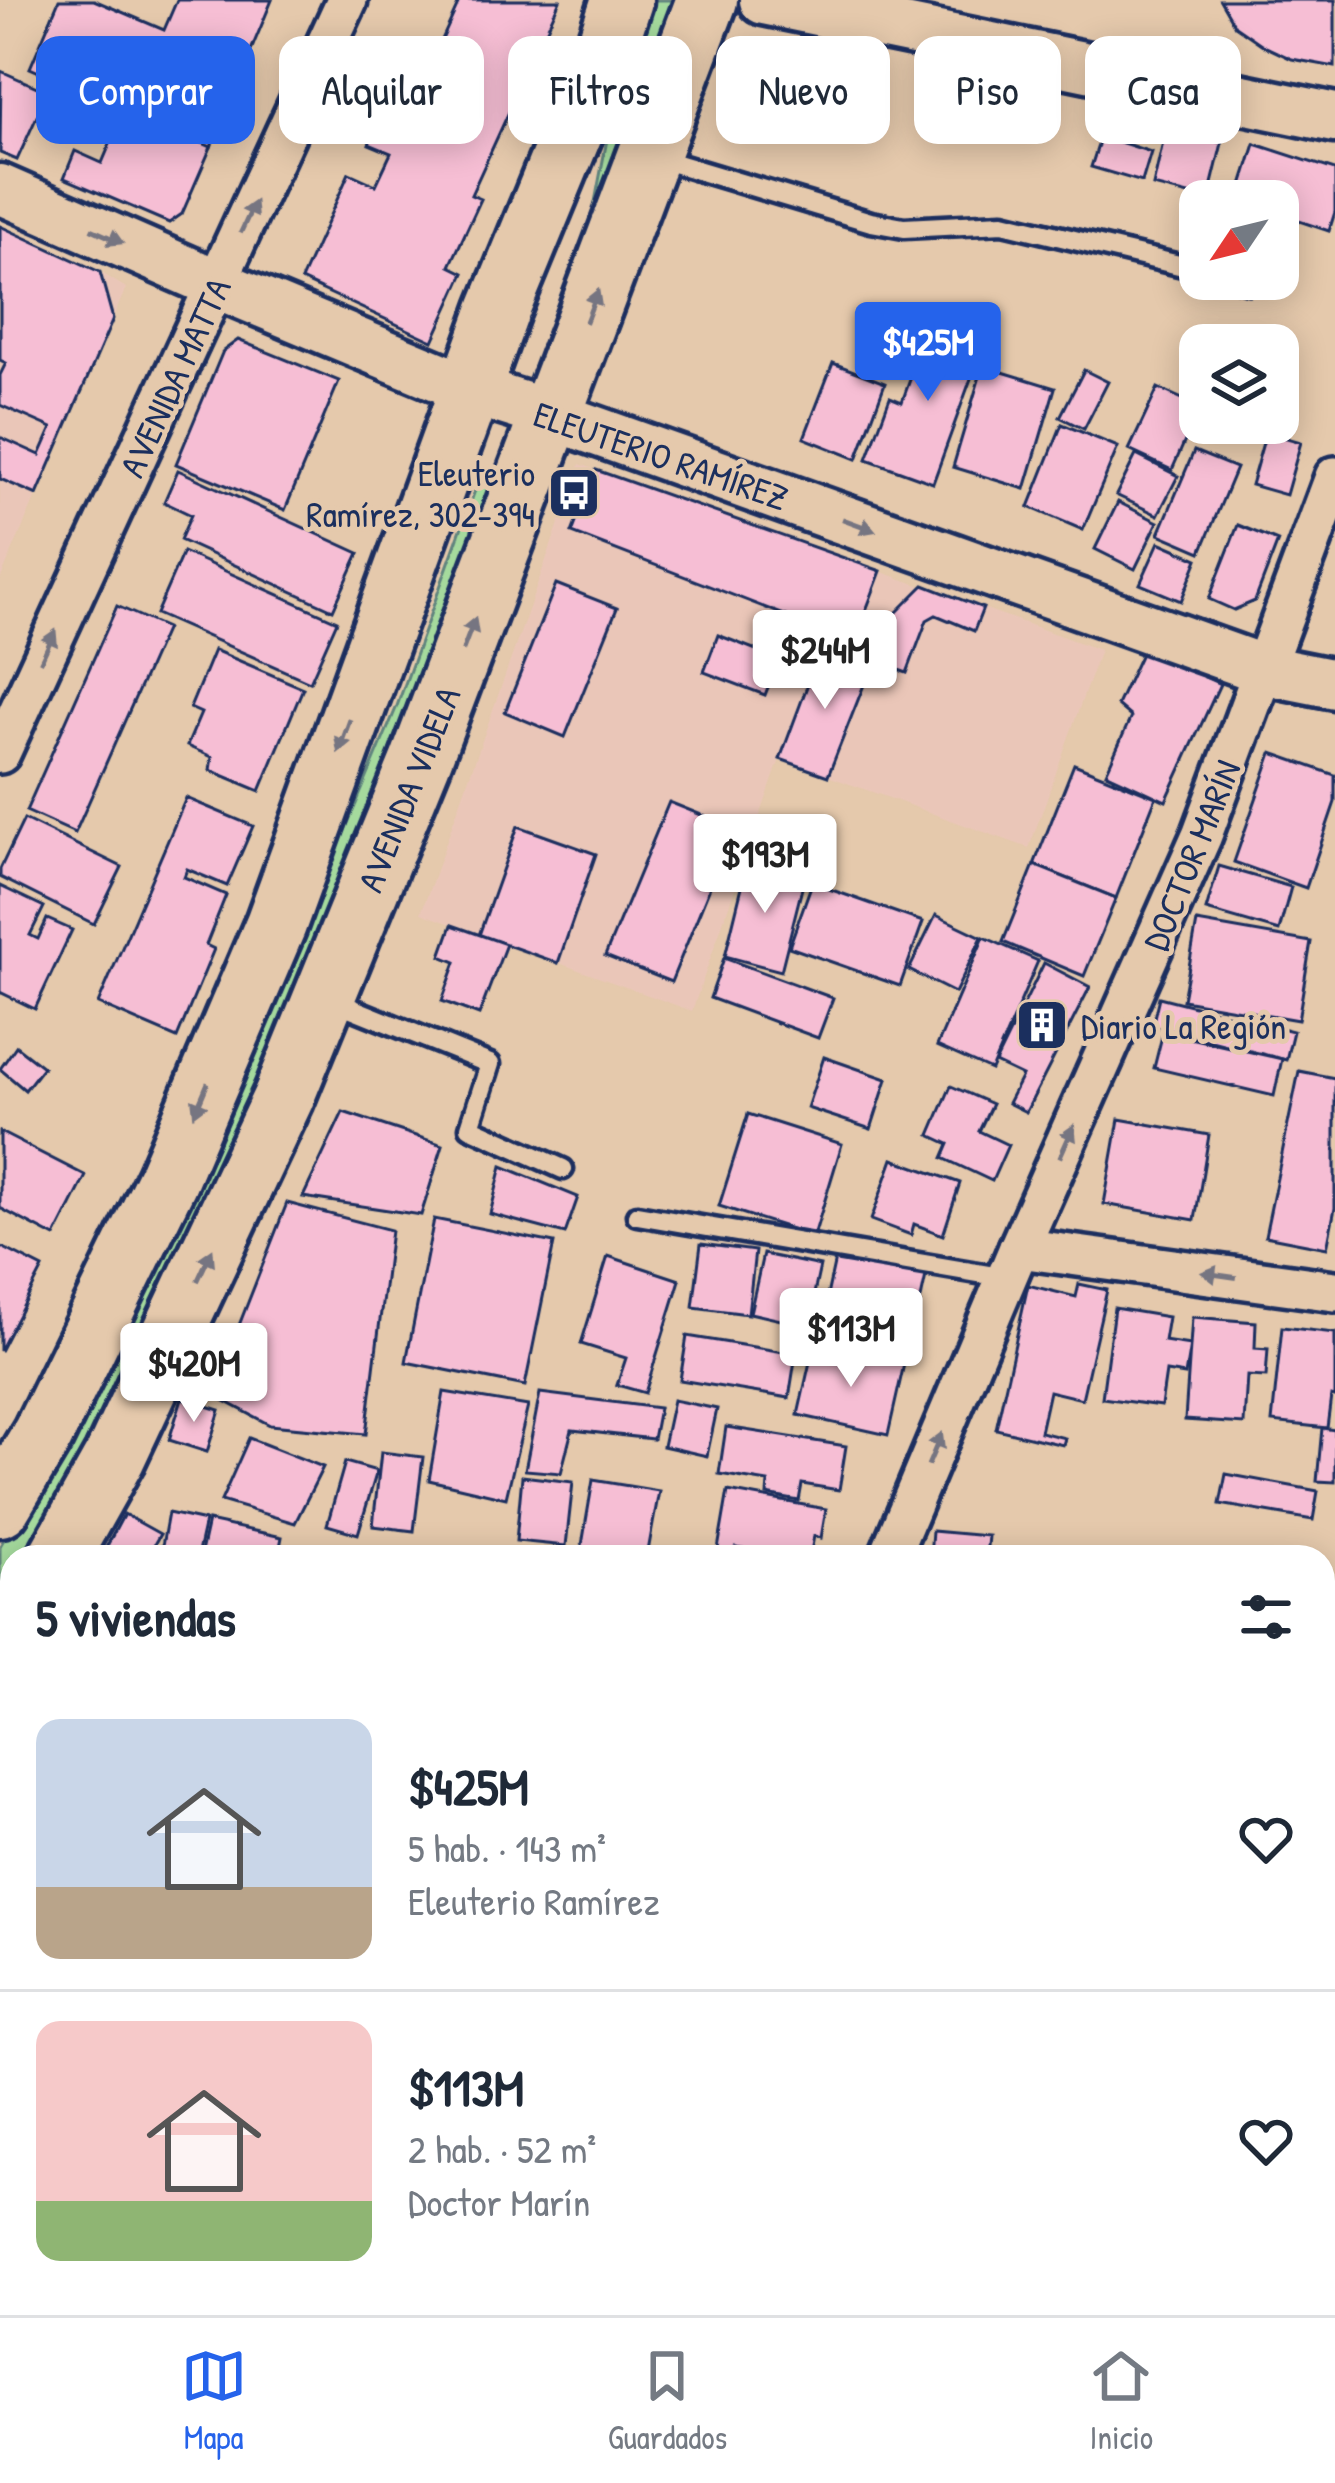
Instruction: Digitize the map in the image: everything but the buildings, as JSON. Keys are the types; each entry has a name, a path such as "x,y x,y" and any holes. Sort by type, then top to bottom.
{"main road":[{"name":"AVENIDA VIDELA","path":"0,1506 44,1435 167,1180 276,924 499,310 622,0"},
{"name":"AVENIDA VIDELA","path":"66,1545 115,1456 284,1096 420,762 707,0"}],"street":[{"name":"AVENIDA MATTA","path":"0,753 347,0"},
{"path":"764,0 1335,118"},
{"name":"ELEUTERIO RAMÍREZ","path":"0,189 471,390 1265,670 1335,684"},
{"name":"DOCTOR MARÍN","path":"895,1545 1013,1263 1202,835 1335,477"},
{"path":"1013,1263 1335,1291"}],"lane":[{"path":"649,155 871,222 904,228 1003,223 1179,265"},
{"path":"324,997 490,1064 470,1127 563,1169"},
{"path":"637,1215 1013,1263"}],"shaded area":[{"path":"0,226 126,288 0,580"},
{"path":"580,464 1100,650 1029,848 780,759 692,1011 421,913"}],"green space":[{"path":"649,0 692,0 676,36 635,36"},
{"path":"606,144 628,144 590,228"},
{"path":"482,471 509,479 424,713 166,1293 29,1545 1,1545 36,1486 199,1154 397,706"}],"place":[{"name":"Eleuterio Ramírez, 302-394","path":"574,493"},
{"name":"Diario La Región","path":"1042,1025"}]}
